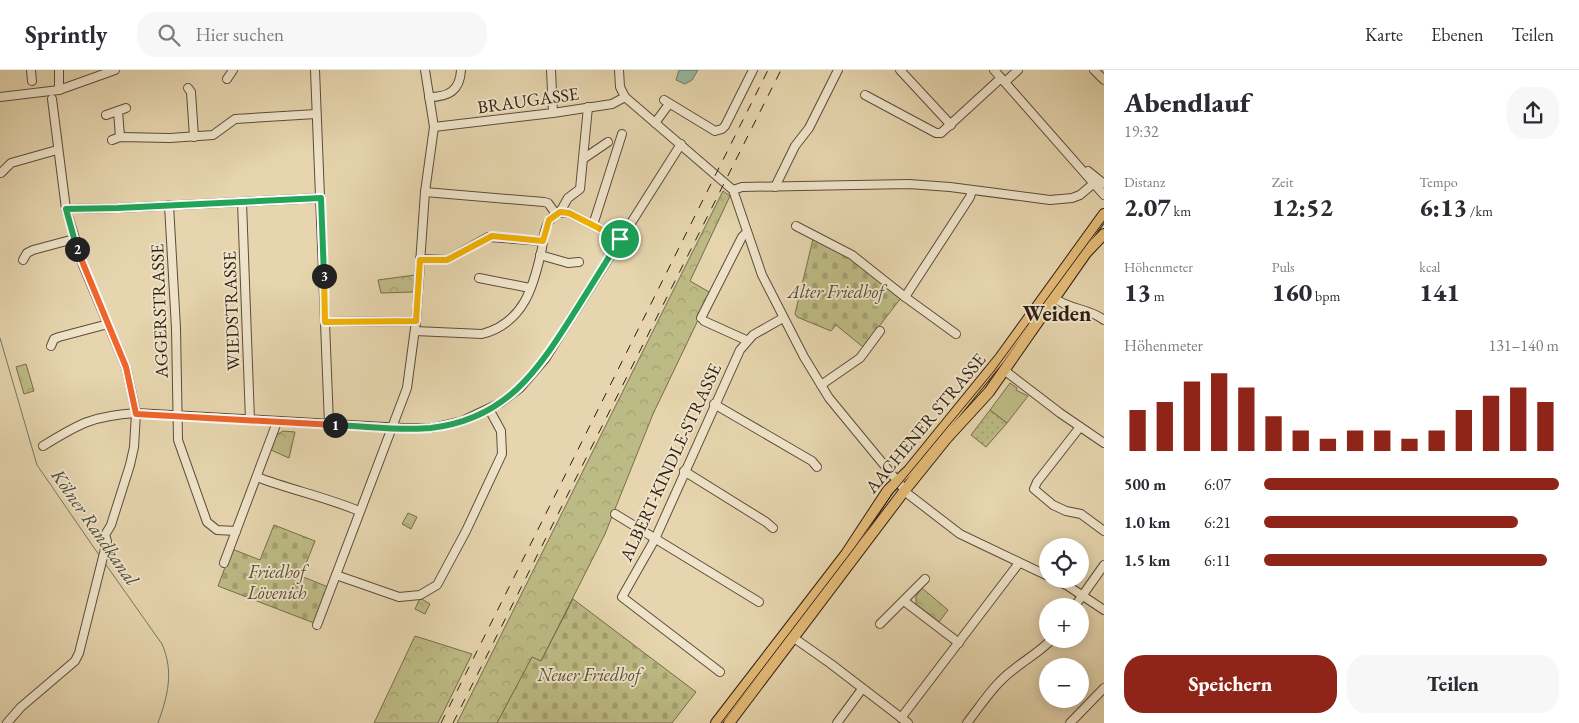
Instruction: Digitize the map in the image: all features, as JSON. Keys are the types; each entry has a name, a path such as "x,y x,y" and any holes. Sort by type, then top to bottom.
{"main road":[{"name":"AACHENER STRASSE","path":"716,723 846,554 863,531 880,502 1000,358 1104,214"},
{"name":"AACHENER STRASSE","path":"729,723 905,490 946,439 989,392 1086,253 1104,234"},
{"path":"792,622 790,633 794,638"},
{"path":"781,637 794,638"}],"street":[{"path":"31,70 32,81"},
{"path":"59,70 59,90"},
{"path":"0,97 59,90 115,70"},
{"path":"227,79 233,70"},
{"path":"315,70 329,424"},
{"path":"317,625 407,388 416,321 425,192 434,127 425,70"},
{"path":"429,97 444,97 450,94 460,81 461,70"},
{"path":"551,70 553,113"},
{"path":"619,70 620,87 625,98 733,190 762,275 783,318 821,385 897,481 946,525 1039,572"},
{"path":"655,122 667,102 715,131 719,131 725,126 753,70"},
{"path":"775,187 795,146 809,128 838,70"},
{"path":"900,70 951,125"},
{"path":"994,70 1093,184 1104,194"},
{"path":"865,95 936,133 944,132 1003,80 1018,70"},
{"path":"1094,70 1104,80"},
{"path":"188,88 194,137"},
{"name":"BRAUGASSE","path":"434,127 553,113 612,104 625,98"},
{"path":"8,723 21,708 75,661 80,653 107,542 105,535 111,525 132,456 136,414 126,367 83,266 66,209 52,99"},
{"path":"415,331 471,334 492,331 516,315 530,288 547,224 558,213 568,198 579,190 588,107"},
{"path":"106,115 122,109 116,139 213,135 235,119 316,114"},
{"path":"1046,129 1094,177 1104,184"},
{"path":"593,225 622,134"},
{"path":"583,159 608,142"},
{"path":"43,446 85,421 109,415 136,414 392,428 432,428 462,421 489,410 520,388 534,374 681,144"},
{"path":"1,173 11,163 57,150"},
{"path":"733,190 742,187 909,184 1058,200 1080,195 1093,184"},
{"path":"905,297 970,197 972,190"},
{"path":"425,192 544,202 548,203 558,213 569,213 620,239"},
{"path":"66,209 321,198"},
{"name":"WIEDSTRASSE","path":"242,202 250,420"},
{"name":"AGGERSTRASSE","path":"169,205 180,448 207,522 217,530 236,531"},
{"path":"796,226 852,255 956,334"},
{"path":"747,232 742,237 702,320 746,340 783,318"},
{"path":"420,260 447,260 492,236 543,241"},
{"path":"23,260 27,253 33,250 74,239"},
{"path":"540,255 568,264 579,262"},
{"path":"479,278 530,288"},
{"path":"1054,298 1066,306 1094,313 1104,320"},
{"path":"325,322 416,321"},
{"path":"50,346 54,339 59,337 108,324"},
{"path":"821,385 860,358 880,331"},
{"name":"ALBERT-KINDLE-STRASSE","path":"720,672 622,597 655,539 714,404 746,340"},
{"path":"1004,370 1104,443"},
{"path":"714,404 812,461 817,467"},
{"path":"336,575 399,597 420,595 437,585 466,532 502,454 501,431 489,410"},
{"path":"224,563 277,422"},
{"path":"1080,427 1037,482 1034,489 1053,505 1066,511 1081,514 1104,531"},
{"path":"684,472 773,528"},
{"path":"257,477 286,488 328,499 359,511"},
{"path":"615,514 759,602"},
{"path":"794,638 831,664 904,721 1019,563"},
{"path":"1081,598 1104,565"},
{"path":"880,624 924,578"},
{"path":"1070,588 1104,610"},
{"path":"904,601 959,643"},
{"path":"967,723 995,687 1012,671 1043,648"},
{"path":"1070,723 1104,688"},
{"path":"837,723 862,689"}],"green space":[{"path":"723,191 730,196 690,281 711,293 653,414 605,534 541,661 532,658 497,723 457,723"},
{"name":"Alter Friedhof","path":"813,239 849,257 901,298 863,347 836,325 831,331 797,317 795,314"},
{"path":"415,275 413,292 381,293 378,280"},
{"path":"26,364 34,391 24,394 16,367"},
{"path":"1010,383 1017,388 1016,390 1028,396 1007,423 990,410"},
{"path":"990,410 1007,423 986,447 971,435"},
{"path":"283,431 295,432 289,458 271,450 276,435"},
{"path":"408,513 417,517 411,529 402,524"},
{"name":"Friedhof Lövenich","path":"274,525 315,541 301,576 328,587 314,623 218,586 232,549 260,560"},
{"path":"922,588 948,610 939,622 916,604 916,596"},
{"path":"420,598 430,604 425,614 415,609"},
{"name":"Neuer Friedhof","path":"573,599 696,692 672,723 497,723 532,657 541,661"},
{"path":"415,636 472,654 438,723 374,723"}],"shaded area":[{"path":"679,70 698,70 692,80 685,84 676,80"}],"waterway":[{"name":"Kölner Randkanal","path":"0,338 37,465 99,555"},
{"name":"Kölner Randkanal","path":"104,562 162,644 166,654 169,674 167,693 158,723"}],"tram line":[{"path":"721,723 855,547 893,493 994,371 1104,221"}],"railway":[{"path":"441,723 768,70"},
{"path":"453,723 781,70"}],"district":[{"name":"Weiden","path":"1057,313"}],"route":[{"path":"321,198 325,322 416,321 420,260 451,259 492,236 543,241 549,220 560,212 569,213 620,239 556,343 534,374 520,388 489,410 462,421 432,428 412,429 277,422 136,414 126,367 83,266 66,209 321,198"}]}
